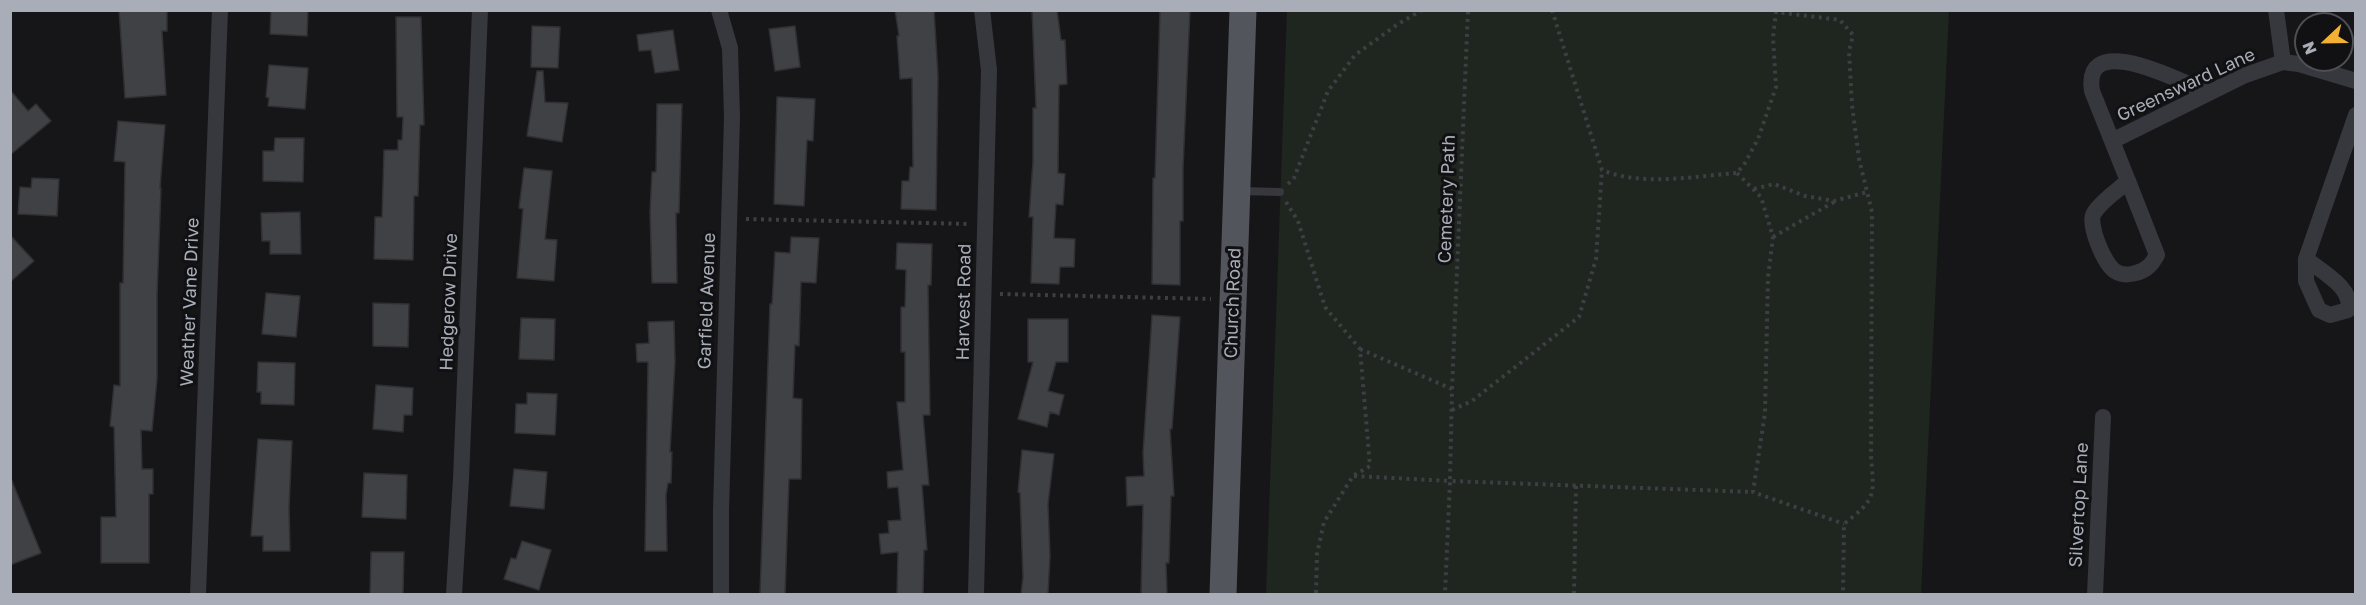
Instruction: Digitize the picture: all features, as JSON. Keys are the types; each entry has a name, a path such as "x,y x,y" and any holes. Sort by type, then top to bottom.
{"main road":[{"name":"Church Road","path":"1223,594 1243,10"}],"street":[{"name":"Weather Vane Drive","path":"198,594 220,10"},
{"name":"Hedgerow Drive","path":"454,594 461,479 480,10"},
{"name":"Garfield Avenue","path":"719,10 730,48 732,117 721,511 721,594"},
{"name":"Harvest Road","path":"976,594 989,70 982,10"},
{"name":"Greensward Lane","path":"2276,10 2283,62"},
{"path":"2112,141 2092,91 2090,78 2094,68 2102,62 2112,60 2139,65 2209,93"},
{"name":"Greensward Lane","path":"2128,181 2093,214 2091,222 2108,264 2115,272 2124,275 2149,267 2157,255 2128,181 2112,141 2243,76 2283,62 2299,64 2355,81"},
{"path":"2306,260 2355,115"},
{"name":"Silvertop Lane","path":"2095,594 2103,417"}],"lane":[{"path":"1237,191 1280,192"}],"path":[{"path":"1422,10 1355,55 1328,91 1294,178 1280,192 1298,221 1325,307 1360,349 1452,389"},
{"name":"Cemetery Path","path":"1445,594 1468,10"},
{"path":"1524,10 1533,10"},
{"path":"1452,410 1472,401 1579,317 1596,259 1602,170 1552,10"},
{"path":"1602,170 1616,176 1664,179 1737,173 1758,139 1776,87 1773,36 1776,12 1840,20 1853,35 1849,51 1852,105 1859,159 1872,212 1871,456 1874,493 1866,507 1844,524"},
{"path":"1737,173 1761,197 1773,237 1768,277 1765,413 1753,492"},
{"path":"1753,189 1774,184 1805,196 1834,201"},
{"path":"1773,237 1834,201 1867,192"},
{"path":"729,219 985,224"},
{"path":"984,294 1233,299"},
{"path":"1316,594 1317,554 1324,522 1353,476 1370,466 1360,349"},
{"path":"1353,476 1753,492 1844,524"},
{"path":"1574,594 1576,486"},
{"path":"1843,594 1844,524"}],"shaded area":[{"path":"1287,11 1949,11 1921,594 1266,594"}],"building":[{"path":"119,10 167,10 167,31 162,31 166,95 125,98"},
{"path":"271,10 308,10 307,36 270,34"},
{"path":"895,10 934,10 938,76 936,210 901,209 902,181 909,181 910,167 913,167 912,78 900,79 897,36 899,36"},
{"path":"1032,10 1057,10 1061,40 1065,40 1067,84 1059,85 1058,173 1065,174 1063,205 1056,204 1054,238 1075,239 1074,267 1060,267 1059,284 1031,283 1033,217 1029,217 1033,161 1033,108 1036,108"},
{"path":"1160,10 1190,10 1183,221 1180,221 1180,285 1152,284 1153,178 1155,178"},
{"path":"396,17 421,17 424,125 420,125 418,196 414,196 413,260 374,259 375,217 382,217 384,150 398,150 398,140 402,140 403,117 397,117"},
{"path":"532,26 560,27 558,68 531,67"},
{"path":"795,26 800,67 775,71 769,29"},
{"path":"673,30 679,70 655,73 651,50 639,51 637,35"},
{"path":"269,65 308,68 305,109 268,106 269,98 266,97"},
{"path":"537,71 543,71 545,102 568,103 562,142 527,136"},
{"path":"10,90 28,111 36,104 51,121 10,155"},
{"path":"777,97 815,99 813,141 807,140 804,206 774,204"},
{"path":"657,104 682,104 679,213 676,213 677,283 652,283 650,212 652,172 656,172"},
{"path":"118,121 165,125 160,188 157,379 152,431 141,430 142,469 153,469 153,494 149,494 149,563 101,563 101,517 116,517 114,427 110,426 114,385 120,386 120,283 123,283 125,162 114,161"},
{"path":"275,138 304,138 303,182 263,181 263,151 274,151"},
{"path":"524,168 552,171 545,239 557,240 554,281 517,278 523,209 519,208"},
{"path":"32,178 59,179 57,216 18,214 20,187 31,188"},
{"path":"300,212 301,254 270,254 270,241 262,241 261,213"},
{"path":"10,235 34,261 10,282"},
{"path":"791,237 819,238 816,283 801,282 799,346 795,345 793,398 802,399 801,479 789,479 785,594 760,594 770,304 772,304 775,252 790,253"},
{"path":"897,243 932,244 931,285 928,285 930,415 923,415 929,485 922,485 927,550 924,550 923,594 897,594 898,552 881,554 879,534 889,533 888,521 901,520 898,487 888,488 887,472 903,470 897,402 905,402 905,352 901,352 901,307 905,307 906,270 896,269"},
{"path":"266,293 300,296 296,337 262,334"},
{"path":"373,303 409,304 408,347 373,346"},
{"path":"1152,315 1180,317 1172,429 1170,429 1174,496 1171,496 1169,563 1166,563 1167,594 1141,594 1143,505 1127,506 1126,477 1144,476 1143,453"},
{"path":"521,318 555,319 554,360 519,359"},
{"path":"1028,319 1068,319 1068,362 1056,362 1048,391 1064,395 1059,415 1050,412 1047,427 1018,419 1033,362 1028,362"},
{"path":"674,321 671,483 668,483 666,495 667,551 645,551 648,362 637,362 636,344 649,343 648,322"},
{"path":"258,362 295,363 294,405 261,404 261,392 257,392"},
{"path":"376,385 413,388 412,415 404,415 403,432 373,429"},
{"path":"527,393 557,394 555,435 515,433 516,404 527,404"},
{"path":"258,439 292,441 290,551 263,551 263,536 251,536"},
{"path":"1022,450 1054,454 1048,504 1050,556 1048,594 1021,594 1023,577 1020,493 1018,492"},
{"path":"514,469 547,472 544,509 510,506"},
{"path":"364,473 407,475 406,519 362,517"},
{"path":"10,476 41,553 10,565"},
{"path":"522,541 551,550 539,590 504,579 511,558 516,559"},
{"path":"371,552 404,552 403,594 370,594"}]}
